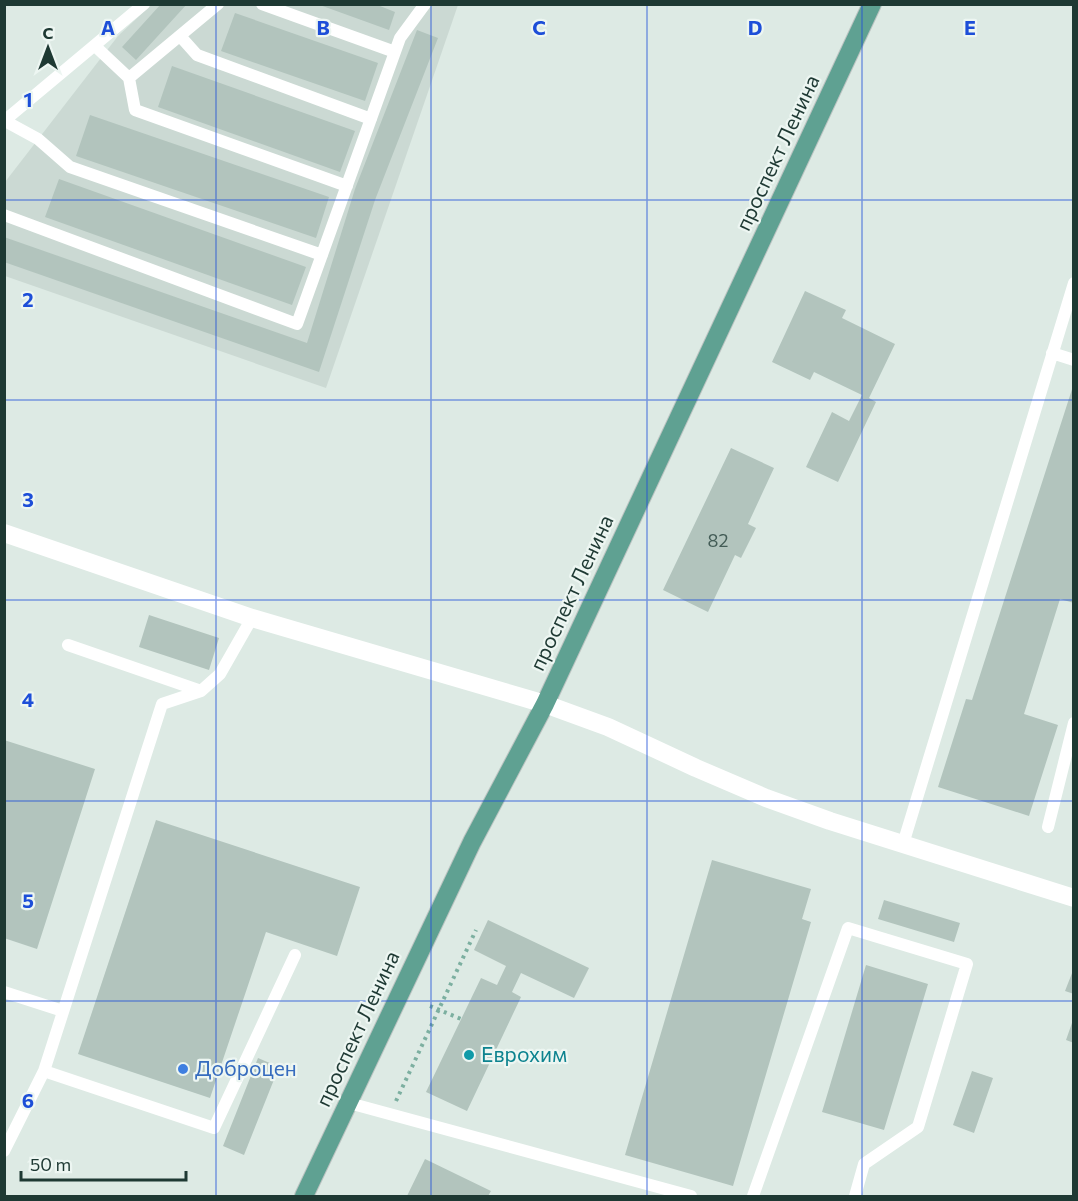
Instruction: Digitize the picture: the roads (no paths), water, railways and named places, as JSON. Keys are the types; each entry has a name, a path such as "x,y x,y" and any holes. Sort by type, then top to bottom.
{"main road":[{"name":"проспект Ленина","path":"303,1197 472,842 545,704 872,4"}],"street":[{"path":"4,533 252,618 545,704 608,727 766,798 1074,898"}],"lane":[{"path":"144,4 5,121 38,139 70,167 322,255"},
{"path":"129,78 218,4"},
{"path":"262,4 395,52"},
{"path":"4,214 297,324 400,38 425,4"},
{"path":"180,36 197,55 371,119"},
{"path":"95,46 129,78 135,110 347,186"},
{"path":"903,844 1074,283"},
{"path":"1052,353 1074,360"},
{"path":"4,1150 44,1071 162,704 201,691 220,674 252,618"},
{"path":"68,645 201,691"},
{"path":"1048,827 1074,723"},
{"path":"753,1197 848,928 967,964 918,1127 864,1164 855,1197"},
{"path":"44,1071 214,1128 295,955"},
{"path":"4,992 63,1011"},
{"path":"349,1103 691,1197"}],"place":[{"name":"Еврохим","path":"469,1055"},
{"name":"Доброцен","path":"183,1069"}]}
